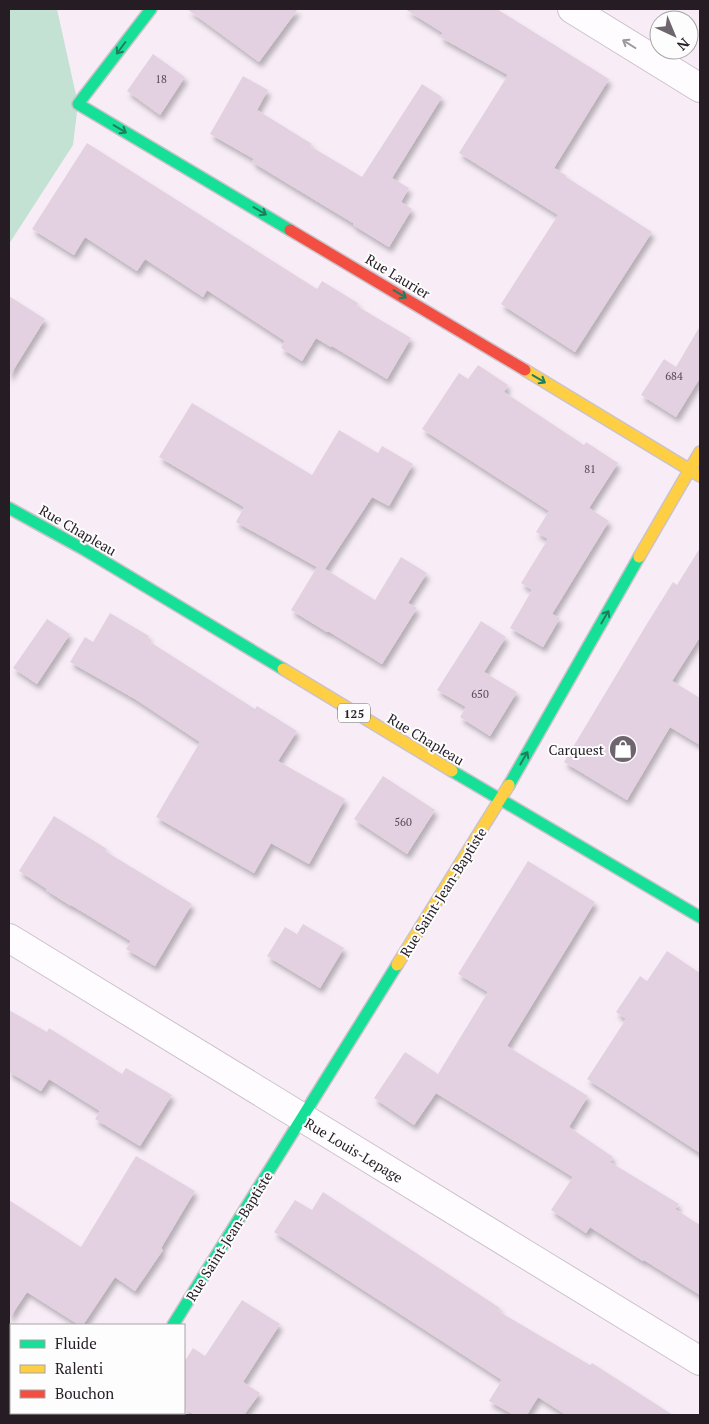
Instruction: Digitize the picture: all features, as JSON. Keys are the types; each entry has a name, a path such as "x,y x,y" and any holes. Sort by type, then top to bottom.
{"street":[{"name":"Rue Laurier","path":"151,9 78,104 415,303 695,473"},
{"path":"572,9 700,88"},
{"name":"Rue Saint-Jean-Baptiste","path":"174,1324 500,800 695,473 700,452"},
{"name":"Rue Chapleau","path":"9,508 85,550 500,800 700,916"},
{"name":"Rue Louis-Lepage","path":"9,938 700,1361"}],"green space":[{"path":"9,9 57,9 78,104 73,145 9,244"}],"building":[{"path":"187,9 298,9 259,62"},
{"path":"405,9 497,9 609,79 554,168 652,232 575,352 501,304 558,215 459,153 508,75 440,37 443,33"},
{"path":"153,54 185,77 160,115 127,91"},
{"path":"243,76 268,90 257,110 312,144 310,146 362,177 422,84 442,97 392,178 409,188 401,202 412,209 389,247 252,162 254,159 210,134"},
{"path":"87,143 317,289 322,281 358,303 357,306 411,338 387,379 316,338 302,361 281,348 285,341 207,290 203,297 145,259 137,271 85,237 74,255 32,229"},
{"path":"9,296 45,319 9,377"},
{"path":"700,326 700,378 676,417 641,395 664,359 676,367"},
{"path":"478,365 508,385 504,392 584,445 586,442 618,463 589,508 609,521 552,614 560,618 543,647 510,628 532,590 521,583 548,539 536,532 549,511 422,429 459,373 468,379"},
{"path":"192,403 312,475 339,430 378,453 382,446 413,464 389,506 372,497 325,569 375,600 401,557 427,573 408,603 417,608 382,664 291,610 317,567 236,522 244,507 159,457"},
{"path":"700,548 700,637 672,681 700,698 700,745 670,727 627,800 564,762 673,582 677,585"},
{"path":"110,613 149,636 147,640 255,709 257,706 297,731 278,761 345,799 309,864 271,843 254,873 156,817 200,742 135,699 70,662 85,637 93,642"},
{"path":"47,619 70,634 37,684 13,668"},
{"path":"481,621 506,637 484,672 517,692 490,736 460,717 466,707 437,690"},
{"path":"383,776 435,810 407,854 354,819"},
{"path":"54,816 107,849 105,851 192,904 155,966 126,949 131,941 71,906 19,871"},
{"path":"528,861 595,902 507,1046 588,1096 569,1127 613,1157 610,1162 679,1204 675,1209 700,1225 700,1295 590,1227 586,1233 551,1210 573,1177 436,1093 414,1125 374,1098 405,1052 438,1074 488,992 458,974"},
{"path":"303,924 344,948 320,988 267,956 285,927 297,934"},
{"path":"667,951 700,973 700,1153 587,1079 626,1019 616,1012 640,976 647,981"},
{"path":"9,1010 47,1032 49,1028 122,1074 126,1068 172,1095 140,1146 95,1119 100,1111 49,1079 41,1091 9,1072"},
{"path":"136,1156 195,1191 161,1248 163,1250 135,1291 115,1277 84,1324 77,1324 27,1292 9,1319 9,1200 81,1247"},
{"path":"323,1192 500,1308 498,1311 590,1365 592,1363 673,1415 566,1415 538,1397 527,1415 514,1415 489,1401 502,1380 274,1232 295,1200 312,1210"},
{"path":"242,1300 280,1324 243,1382 260,1393 244,1415 195,1415 185,1409 185,1360 193,1348 205,1356"}],"traffic: fast":[{"path":"151,9 78,104 290,230"},
{"path":"9,508 85,550 283,669"},
{"path":"509,785 639,557"},
{"path":"452,771 700,917"},
{"path":"174,1324 397,965"}],"traffic: slow":[{"path":"525,370 700,476"},
{"path":"639,557 700,452"},
{"path":"283,669 452,771"},
{"path":"397,965 509,785"}],"traffic: jam":[{"path":"290,230 525,370"}],"place":[{"name":"Carquest","path":"623,749"}]}
